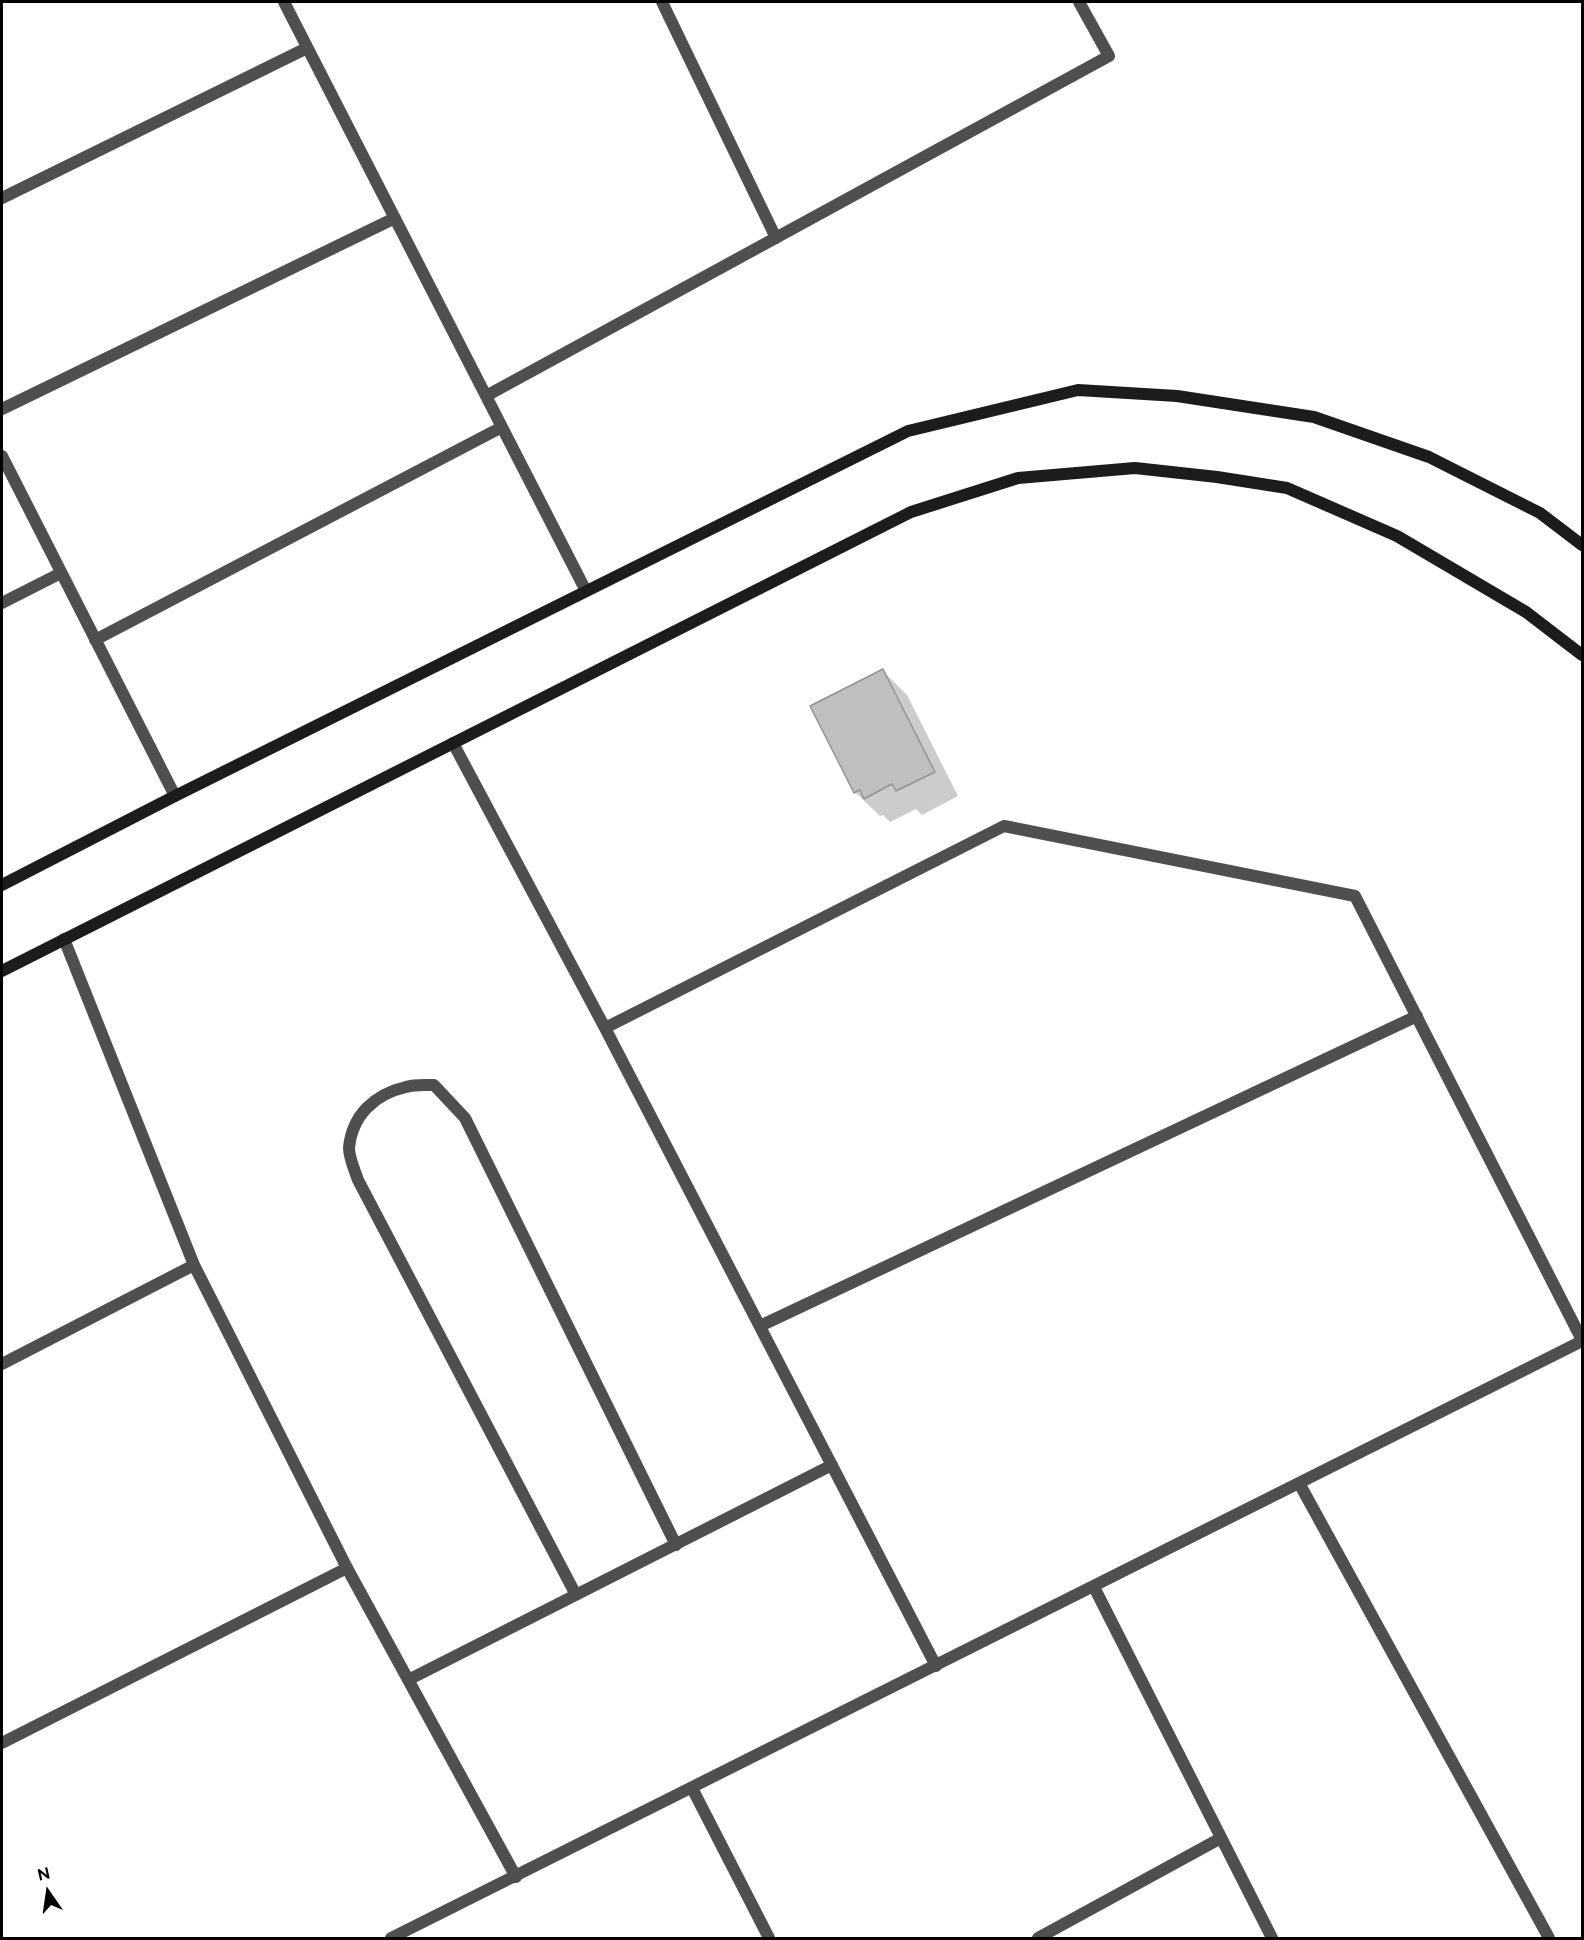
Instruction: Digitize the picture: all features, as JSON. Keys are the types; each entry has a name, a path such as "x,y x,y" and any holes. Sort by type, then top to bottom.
{"street":[{"path":"284,2 586,591"},
{"path":"662,2 776,238"},
{"path":"486,396 1109,56 1079,2"},
{"path":"2,198 307,48"},
{"path":"2,410 395,218"},
{"path":"2,885 175,796 908,431 1078,390 1177,396 1314,417 1429,457 1540,513 1582,545"},
{"path":"95,640 502,427"},
{"path":"2,456 175,796"},
{"path":"2,971 911,512 1018,478 1135,468 1287,488 1397,536 1526,612 1582,655"},
{"path":"2,603 61,573"},
{"path":"453,743 605,1028 936,1666"},
{"path":"391,1938 1582,1341 1355,896 1004,826 605,1028"},
{"path":"64,939 194,1265 346,1569 516,1877"},
{"path":"760,1326 1417,1016"},
{"path":"576,1595 358,1180 349,1150 354,1128 368,1104 387,1093 407,1086 434,1085 465,1118 676,1545"},
{"path":"2,1364 194,1265"},
{"path":"408,1680 832,1465"},
{"path":"1299,1483 1549,1938"},
{"path":"2,1743 346,1569"},
{"path":"1094,1587 1272,1938"},
{"path":"692,1788 770,1938"},
{"path":"1038,1938 1221,1838"}],"building":[{"path":"883,669 935,772 896,791 892,784 864,799 860,790 854,793 810,706"}]}
